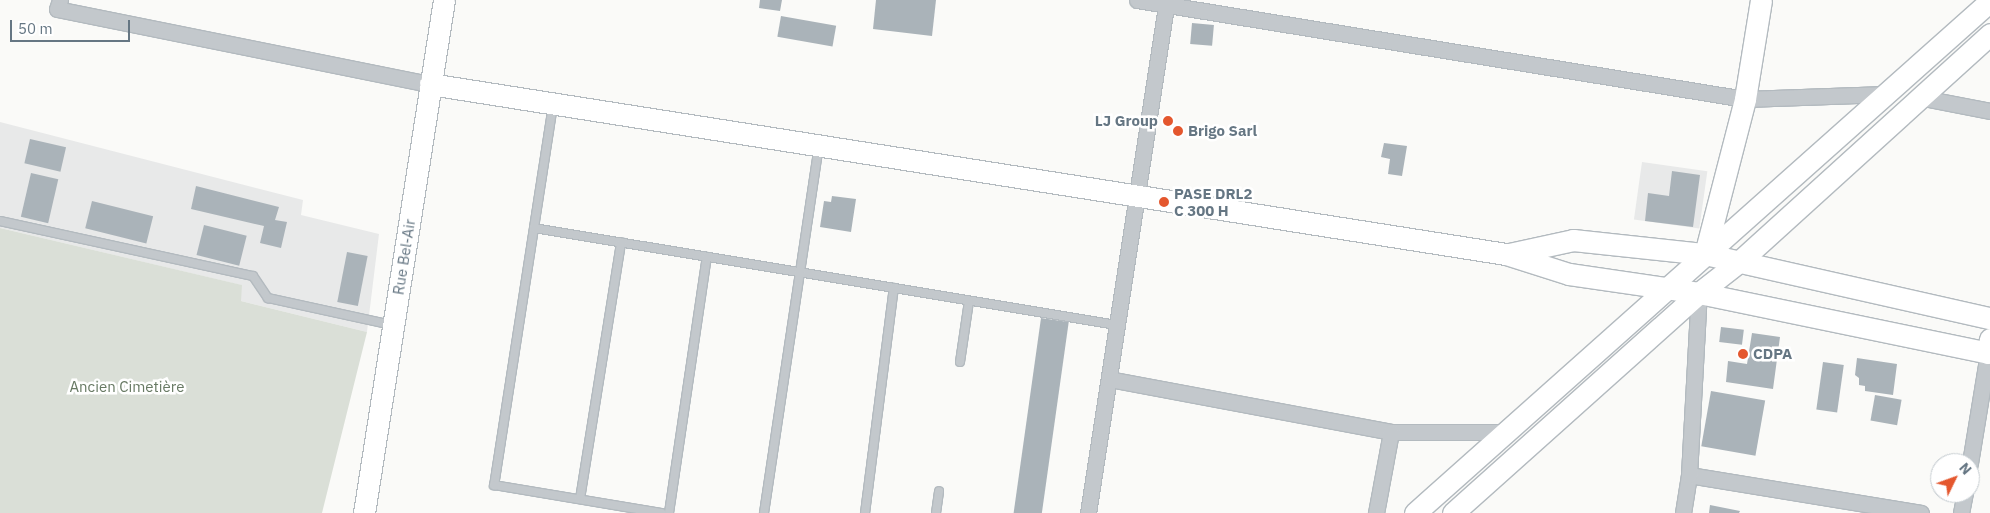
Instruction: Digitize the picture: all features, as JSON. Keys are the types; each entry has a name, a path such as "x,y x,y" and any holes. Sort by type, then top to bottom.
{"street":[{"path":"60,0 57,9 430,84 820,143 1506,254 1568,274 1668,287 1989,346 1972,453"},
{"name":"Rue Bel-Air","path":"364,513 444,0"},
{"path":"1137,0 1167,2 1745,99 1886,94"},
{"path":"1705,254 1745,99 1761,0"},
{"path":"1415,513 1990,1"},
{"path":"1088,513 1167,2"},
{"path":"1453,513 1699,293 1740,261 1918,97 1990,34"},
{"path":"1918,97 1990,111"},
{"path":"1506,254 1573,240 1705,254 1990,318"},
{"path":"1682,513 1689,475 1699,293"},
{"path":"1108,379 1391,432 1506,432"},
{"path":"1376,513 1391,432"},
{"path":"1689,475 1921,513"}],"lane":[{"path":"553,103 494,485 662,513"},
{"path":"764,513 820,143"},
{"path":"0,221 253,276 268,298 394,325"},
{"path":"534,228 1117,325"},
{"path":"580,499 621,242"},
{"path":"669,513 707,257"},
{"path":"865,513 894,288"},
{"path":"960,362 969,301"},
{"path":"936,513 939,491"}],"shaded area":[{"path":"0,122 303,200 301,215 379,234 367,332 241,301 241,285 0,228"},
{"path":"1642,162 1707,171 1699,229 1634,219"}],"green space":[{"name":"Ancien Cimetière","path":"0,228 242,285 241,301 367,332 322,513 0,513"}],"building":[{"path":"760,0 782,0 780,11 759,8"},
{"path":"876,0 936,0 932,36 873,29"},
{"path":"781,16 836,26 833,46 777,37"},
{"path":"1192,23 1214,25 1212,46 1190,44"},
{"path":"30,139 66,147 60,172 24,163"},
{"path":"1384,143 1407,146 1402,176 1388,174 1390,159 1381,157"},
{"path":"1672,171 1700,175 1693,227 1645,221 1648,193 1669,196"},
{"path":"31,173 58,179 48,223 21,217"},
{"path":"196,186 279,207 275,220 287,222 281,248 260,243 264,226 191,209"},
{"path":"832,196 856,199 851,232 820,227 824,201 831,202"},
{"path":"92,201 153,216 146,243 85,228"},
{"path":"204,225 247,236 239,266 197,255"},
{"path":"347,252 368,256 358,306 337,302"},
{"path":"1041,318 1069,322 1042,513 1014,513"},
{"path":"1721,327 1744,330 1742,345 1719,342"},
{"path":"1752,333 1780,337 1773,389 1726,382 1728,361 1747,364"},
{"path":"1857,358 1897,364 1893,395 1865,391 1865,386 1859,385 1859,378 1855,375"},
{"path":"1823,362 1844,365 1837,412 1816,410"},
{"path":"1711,391 1765,401 1755,456 1701,446"},
{"path":"1875,395 1902,400 1897,425 1870,421"},
{"path":"1710,505 1740,511 1739,513 1709,513"}],"place":[{"name":"LJ Group","path":"1168,121"},
{"name":"Brigo Sarl","path":"1178,131"},
{"name":"PASE DRL2 C 300 H","path":"1164,202"},
{"name":"CDPA","path":"1743,354"}]}
